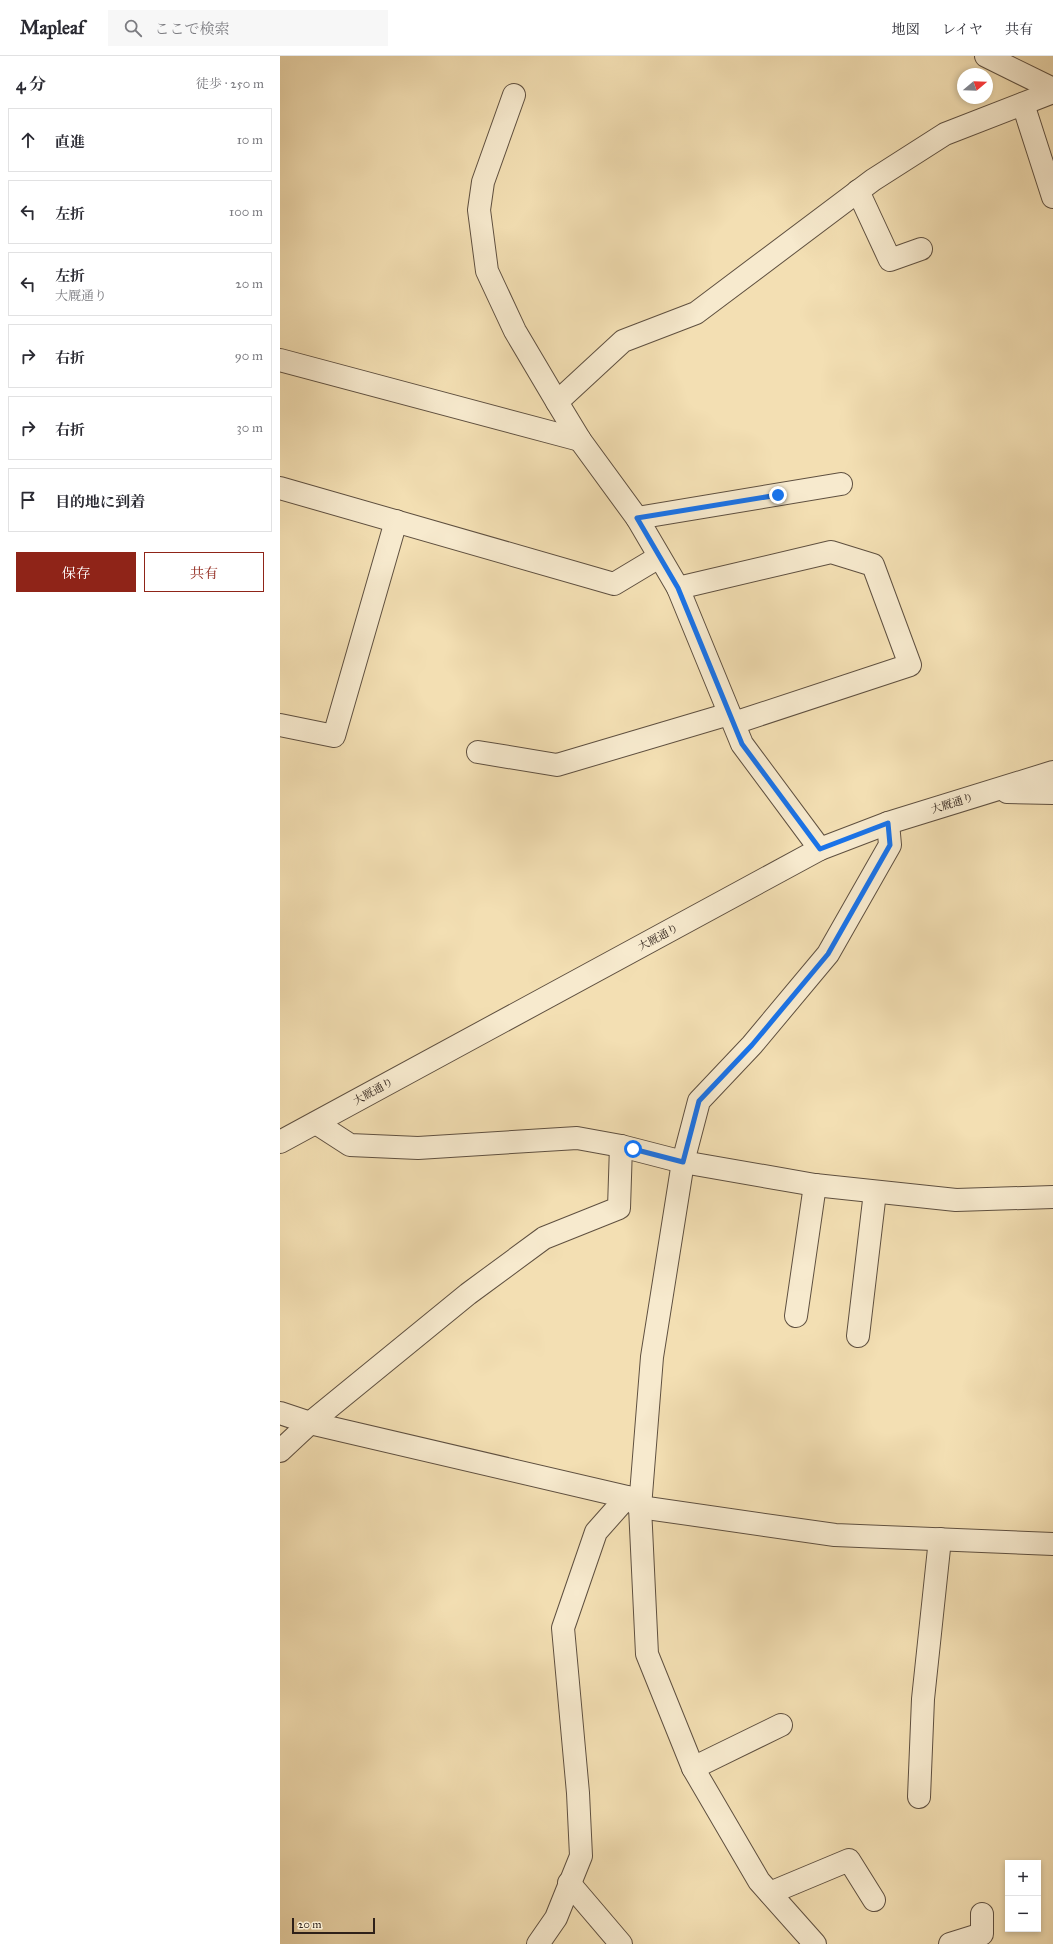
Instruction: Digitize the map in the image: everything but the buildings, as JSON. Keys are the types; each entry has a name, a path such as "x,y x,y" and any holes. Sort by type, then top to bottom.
{"street":[{"path":"986,56 1023,66 1053,89"},
{"path":"557,402 623,341 696,313 858,191 945,134 1053,92"},
{"path":"514,95 483,182 480,210 487,271 515,331 557,402 580,440 637,518 678,588 742,744 820,849"},
{"path":"1023,104 1053,198"},
{"path":"858,191 890,260 921,249"},
{"path":"280,360 580,440"},
{"path":"637,518 841,484"},
{"path":"280,488 614,584 659,557"},
{"path":"280,725 334,736 396,521"},
{"path":"478,752 557,765 732,718 910,665 873,565 831,552 678,588"},
{"name":"大厩通り","path":"280,1142 820,849 888,823 1053,772"},
{"path":"990,792 1053,793"},
{"path":"816,1944 759,1881 693,1768 647,1654 633,1502 652,1357 683,1162 699,1101 752,1045 828,954 890,845 888,823"},
{"path":"316,1123 350,1145 418,1148 577,1138 621,1146 683,1162 815,1185 956,1200 1053,1197"},
{"path":"280,1451 310,1423 468,1294 544,1238 619,1208 621,1146"},
{"path":"796,1316 815,1185"},
{"path":"858,1336 875,1192"},
{"path":"280,1413 310,1423 633,1502 835,1535 1053,1544"},
{"path":"538,1944 556,1918 581,1856 578,1793 563,1628 596,1532 633,1502"},
{"path":"919,1797 923,1698 940,1539"},
{"path":"693,1768 781,1726"},
{"path":"770,1893 849,1860 874,1900"},
{"path":"570,1883 621,1944"},
{"path":"950,1944 982,1934 982,1914"}],"route":[{"path":"633,1149 683,1162 699,1101 752,1045 828,954 890,845 888,823 820,849 742,744 678,588 637,518 778,495"}]}
